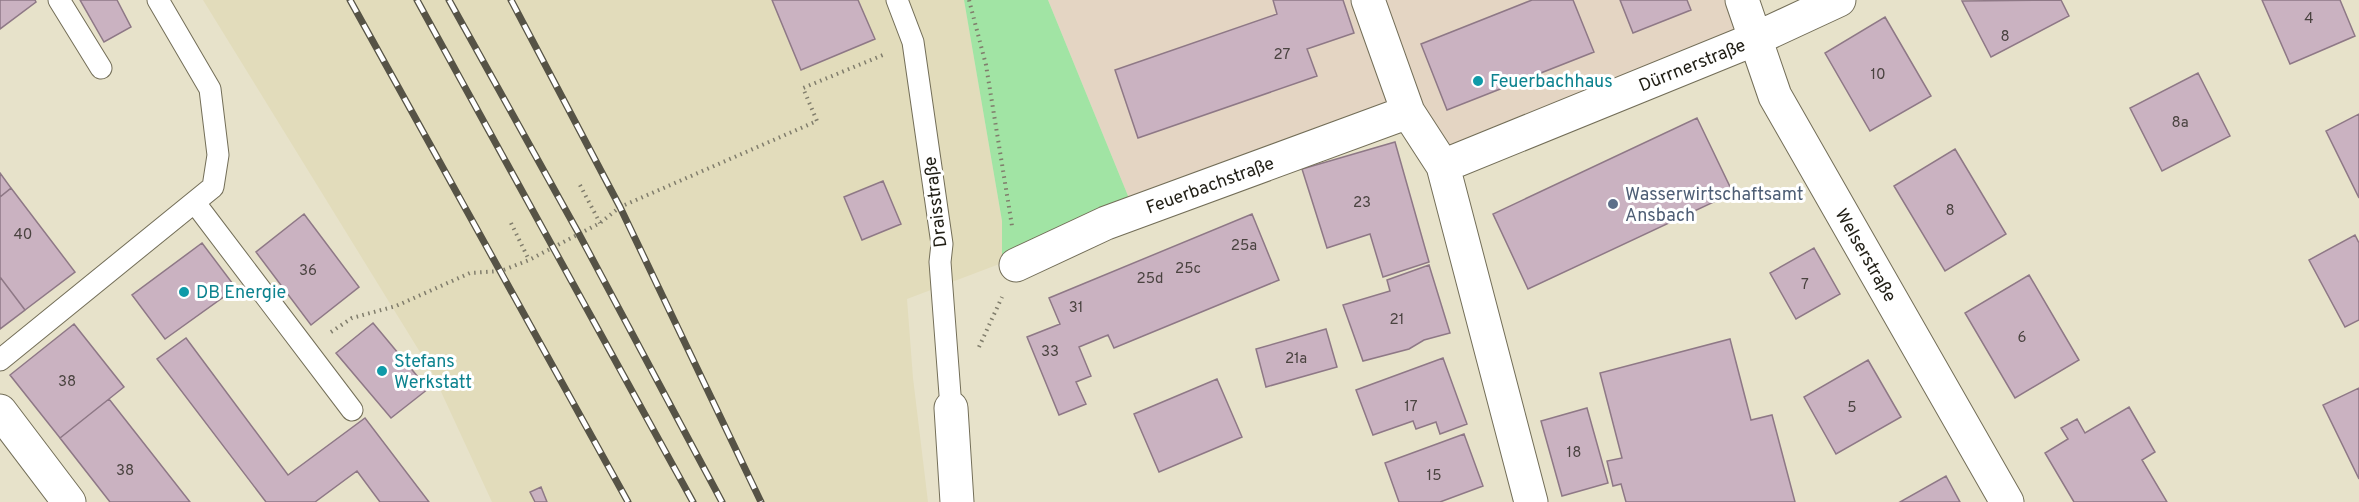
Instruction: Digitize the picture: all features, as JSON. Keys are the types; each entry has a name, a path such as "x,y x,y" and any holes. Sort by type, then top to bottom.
{"street":[{"path":"1368,0 1408,112 1443,166 1531,502"},
{"name":"Welserstraße","path":"1742,0 1775,96 2007,502"},
{"name":"Dürrnerstraße","path":"1443,166 1755,39 1839,0"},
{"name":"Feuerbachstraße","path":"1016,265 1106,223 1408,112"},
{"path":"951,408 957,502"},
{"path":"0,411 69,502"}],"lane":[{"path":"59,0 101,68"},
{"path":"0,360 213,187 218,155 210,89 158,0"},
{"name":"Draisstraße","path":"897,0 913,42 942,244 940,262 951,408"},
{"path":"195,203 352,410"}],"path":[{"path":"969,0 986,65 1012,227"},
{"path":"306,349 352,318 396,306 470,273 501,272 529,260 600,223 620,207 817,121 803,88 913,42"},
{"path":"580,185 600,223"},
{"path":"511,223 529,260"},
{"path":"975,357 1016,265"}],"shaded area":[{"path":"203,0 964,0 1002,221 1002,263 907,299 913,378 928,502 492,502 431,370"},
{"path":"1048,0 1733,0 1749,48 1436,179 1405,117 1135,213"}],"green space":[{"path":"964,0 1048,0 1135,213 1002,263 1002,221"}],"building":[{"path":"0,0 35,0 36,2 0,29"},
{"path":"80,0 117,0 131,27 104,42"},
{"path":"772,0 858,0 875,39 801,70"},
{"path":"1273,0 1343,0 1354,33 1307,49 1317,76 1138,138 1115,70 1277,14"},
{"name":"Feuerbachhaus","path":"1532,0 1573,0 1594,52 1447,110 1421,44"},
{"path":"1620,0 1687,0 1691,10 1633,33"},
{"path":"2061,0 2069,16 1991,57 1962,1"},
{"path":"2262,0 2340,0 2355,36 2290,64"},
{"path":"1885,17 1931,96 1870,131 1825,53"},
{"path":"2198,73 2230,136 2162,171 2130,108"},
{"path":"2359,114 2359,198 2326,131"},
{"name":"Wasserwirtschaftsamt Ansbach","path":"1697,118 1733,193 1528,289 1493,214"},
{"path":"1395,142 1429,262 1383,277 1370,234 1327,248 1302,169"},
{"path":"1955,149 2006,234 1945,271 1894,186"},
{"path":"0,173 11,188 0,197"},
{"path":"883,181 901,224 862,240 844,197"},
{"path":"11,188 75,272 25,310 0,277 0,197"},
{"path":"304,214 359,287 311,325 256,252"},
{"path":"1252,214 1279,280 1114,348 1108,335 1079,347 1091,376 1076,382 1086,404 1059,415 1027,337 1060,324 1049,298"},
{"path":"2355,235 2359,243 2359,320 2345,327 2309,260"},
{"name":"DB Energie","path":"202,243 236,288 165,339 132,295"},
{"path":"1814,248 1840,294 1796,319 1770,273"},
{"path":"1429,265 1450,333 1424,340 1409,349 1363,361 1343,305 1390,291 1387,280"},
{"path":"2029,275 2079,360 2015,398 1965,313"},
{"path":"0,277 25,310 0,329"},
{"name":"Stefans Werkstatt","path":"373,323 428,389 391,418 336,353"},
{"path":"74,324 124,387 60,438 10,375"},
{"path":"1326,329 1337,367 1266,387 1256,349"},
{"path":"186,338 288,475 365,418 429,502 380,502 357,471 315,502 266,502 157,359"},
{"path":"1730,339 1751,420 1772,415 1795,502 1626,502 1621,484 1613,486 1607,461 1622,458 1600,373"},
{"path":"1443,358 1467,424 1440,434 1436,422 1416,429 1413,421 1373,435 1356,390"},
{"path":"1868,360 1901,417 1836,454 1804,397"},
{"path":"1217,379 1242,437 1159,472 1134,414"},
{"path":"2359,388 2359,479 2323,405"},
{"path":"109,399 190,502 110,502 60,438"},
{"path":"2129,407 2155,452 2142,460 2167,502 2074,502 2045,453 2068,439 2061,428 2077,419 2085,433"},
{"path":"1587,408 1608,483 1562,496 1541,421"},
{"path":"1464,434 1483,486 1440,502 1399,502 1385,463"},
{"path":"1946,476 1960,502 1900,502"},
{"path":"541,487 547,502 535,502 530,492"}],"railway":[{"path":"350,0 628,502"},
{"path":"417,0 693,502"},
{"path":"449,0 579,234 722,502"},
{"path":"511,0 620,207 761,502"}],"place":[{"name":"Feuerbachhaus","path":"1478,81"},
{"name":"Wasserwirtschaftsamt Ansbach","path":"1613,204"},
{"name":"DB Energie","path":"184,292"},
{"name":"Stefans Werkstatt","path":"382,371"}]}
